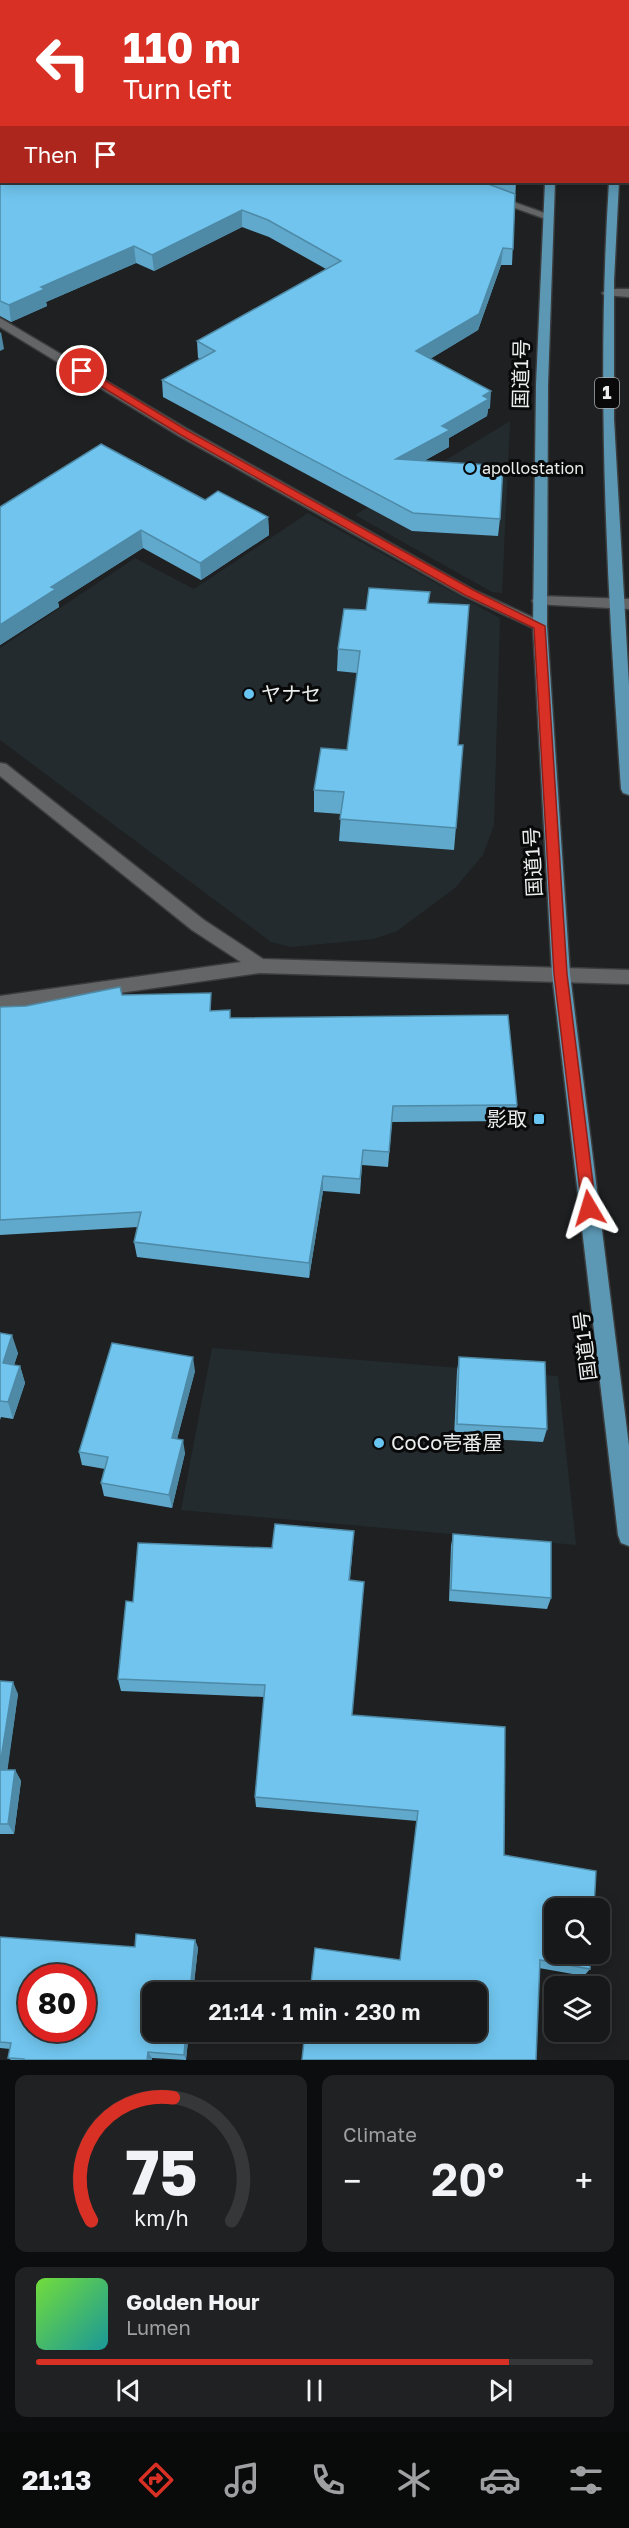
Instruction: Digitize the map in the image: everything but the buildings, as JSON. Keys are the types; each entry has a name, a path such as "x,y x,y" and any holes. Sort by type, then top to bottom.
{"highway":[{"name":"国道1号","path":"550,183 547,216 540,626 561,974 629,1535"},
{"name":"1","path":"615,183 608,293 607,387 622,604 629,789"}],"street":[{"path":"451,183 547,216"},
{"path":"608,293 629,293"},
{"path":"0,322 184,433 469,592 540,626"},
{"path":"539,601 622,604"},
{"path":"0,768 198,925 260,966"},
{"path":"0,1003 260,966 629,977"}],"shaded area":[{"name":"apollostation","path":"510,421 502,593 492,592 355,515"},
{"name":"ヤナセ","path":"308,513 500,618 494,825 483,855 455,888 397,931 374,939 291,947 271,942 0,740 0,648 135,558 194,589"},
{"name":"CoCo壱番屋","path":"212,1348 558,1376 576,1545 181,1510"}],"place":[{"name":"apollostation","path":"470,468"},
{"name":"ヤナセ","path":"249,694"},
{"name":"影取","path":"539,1119"},
{"name":"CoCo壱番屋","path":"379,1443"}],"route":[{"path":"82,371 184,433 469,592 540,626 561,974 589,1208"}]}
